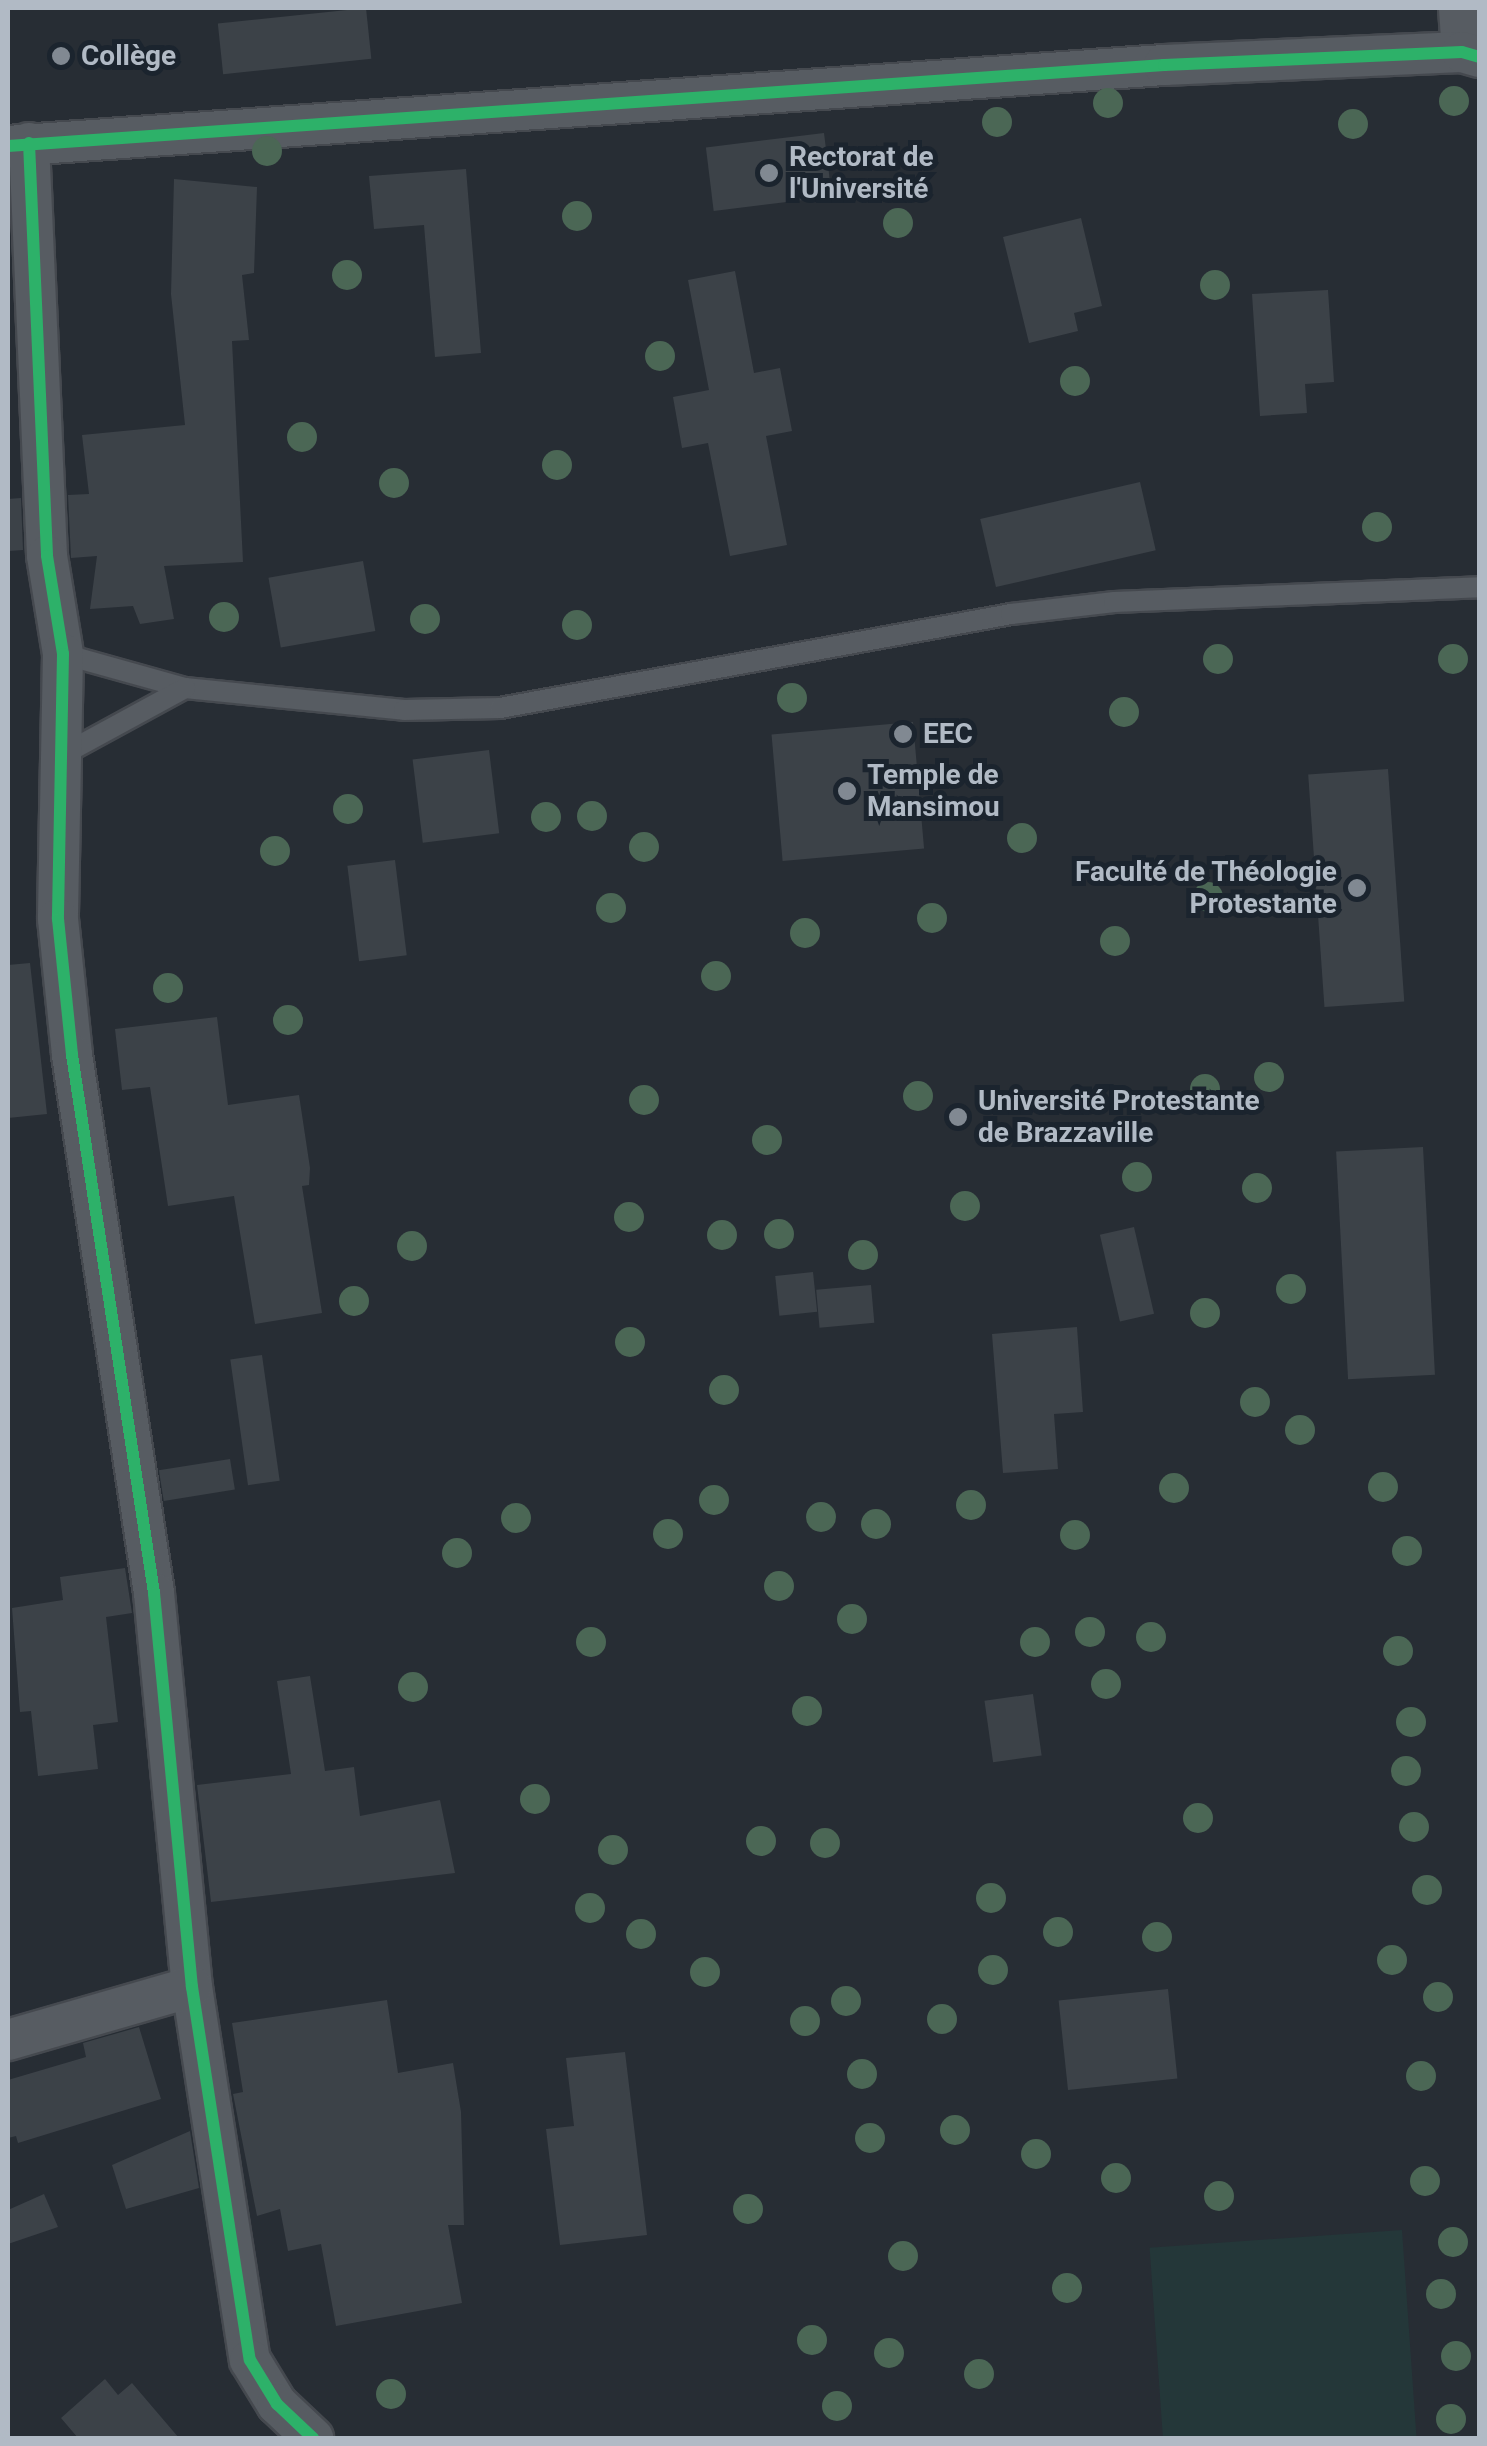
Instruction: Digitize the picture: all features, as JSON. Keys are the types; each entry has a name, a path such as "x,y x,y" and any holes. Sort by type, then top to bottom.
{"street":[{"path":"312,2438 277,2404 250,2360 192,1987 154,1593 72,1055 58,919 63,654 47,556 18,144 1164,65 1471,55 1460,8"},
{"path":"8,2040 192,1987"}],"lane":[{"path":"63,654 185,688 404,710 500,708 1011,614 1114,602 1480,588"},
{"path":"64,754 185,688"}],"shaded area":[{"path":"1402,2230 1417,2438 1163,2438 1150,2248"}],"building":[{"path":"366,8 371,59 223,74 218,24"},
{"name":"Rectorat de l'Université","path":"824,133 832,197 714,211 706,148"},
{"path":"466,169 481,353 435,357 424,225 374,229 369,176"},
{"path":"174,179 257,187 254,273 242,275 249,340 232,341 243,562 164,566 174,619 140,624 133,606 90,609 97,556 71,558 68,495 89,494 82,435 185,425 171,294"},
{"path":"1081,218 1102,306 1074,313 1078,331 1029,343 1003,237"},
{"path":"735,271 754,373 780,368 792,431 766,436 787,545 730,556 708,443 682,448 673,397 709,390 688,280"},
{"path":"1328,290 1334,382 1305,384 1307,413 1260,416 1252,294"},
{"path":"1140,482 1156,550 996,587 980,519"},
{"path":"21,498 23,550 8,551 8,499"},
{"path":"363,561 375,631 281,648 268,578"},
{"name":"Temple de Mansimou","path":"913,722 924,849 783,861 772,734"},
{"path":"489,750 499,833 423,843 413,759"},
{"name":"Faculté de Théologie Protestante","path":"1388,769 1404,1001 1324,1007 1308,775"},
{"path":"395,860 407,955 359,961 347,866"},
{"path":"30,963 47,1114 8,1118 8,965"},
{"path":"217,1017 228,1105 299,1095 310,1168 309,1185 302,1186 322,1313 255,1324 234,1196 168,1206 150,1087 122,1090 115,1029"},
{"path":"1423,1147 1435,1375 1348,1379 1336,1152"},
{"path":"1134,1227 1154,1314 1120,1322 1100,1235"},
{"path":"813,1272 817,1312 779,1316 775,1276"},
{"path":"871,1285 874,1323 820,1328 816,1290"},
{"path":"1077,1327 1083,1412 1054,1414 1058,1469 1003,1473 992,1334"},
{"path":"262,1355 280,1481 248,1485 230,1359"},
{"path":"230,1459 235,1490 164,1501 159,1470"},
{"path":"125,1568 132,1613 106,1617 118,1722 93,1725 98,1769 38,1776 31,1711 20,1712 12,1608 63,1600 60,1577"},
{"path":"310,1676 325,1771 354,1767 360,1816 440,1800 455,1873 211,1902 197,1785 291,1774 277,1681"},
{"path":"1033,1694 1042,1755 993,1762 984,1701"},
{"path":"1168,1989 1177,2079 1068,2090 1059,2000"},
{"path":"387,2000 398,2073 453,2063 461,2112 464,2225 448,2225 462,2303 336,2326 321,2244 288,2251 280,2209 257,2216 233,2094 243,2092 232,2023"},
{"path":"139,2027 161,2099 18,2143 16,2136 8,2138 8,2080 86,2057 83,2043"},
{"path":"625,2052 647,2235 560,2245 546,2129 574,2126 566,2058"},
{"path":"190,2131 199,2188 126,2209 112,2165"},
{"path":"44,2194 58,2227 8,2244 8,2210"},
{"path":"105,2379 118,2395 132,2383 179,2438 78,2438 61,2418"}],"cycle path":[{"path":"8,146 1164,65 1462,52 1480,57"},
{"path":"29,143 47,556 63,654 58,919 72,1055 154,1593 192,1987 250,2360 277,2404 313,2438"}],"place":[{"name":"Collège","path":"61,56"},
{"name":"Rectorat de l'Université","path":"769,173"},
{"name":"EEC","path":"903,734"},
{"name":"Temple de Mansimou","path":"847,791"},
{"name":"Faculté de Théologie Protestante","path":"1357,888"},
{"name":"Université Protestante de Brazzaville","path":"958,1117"}]}
